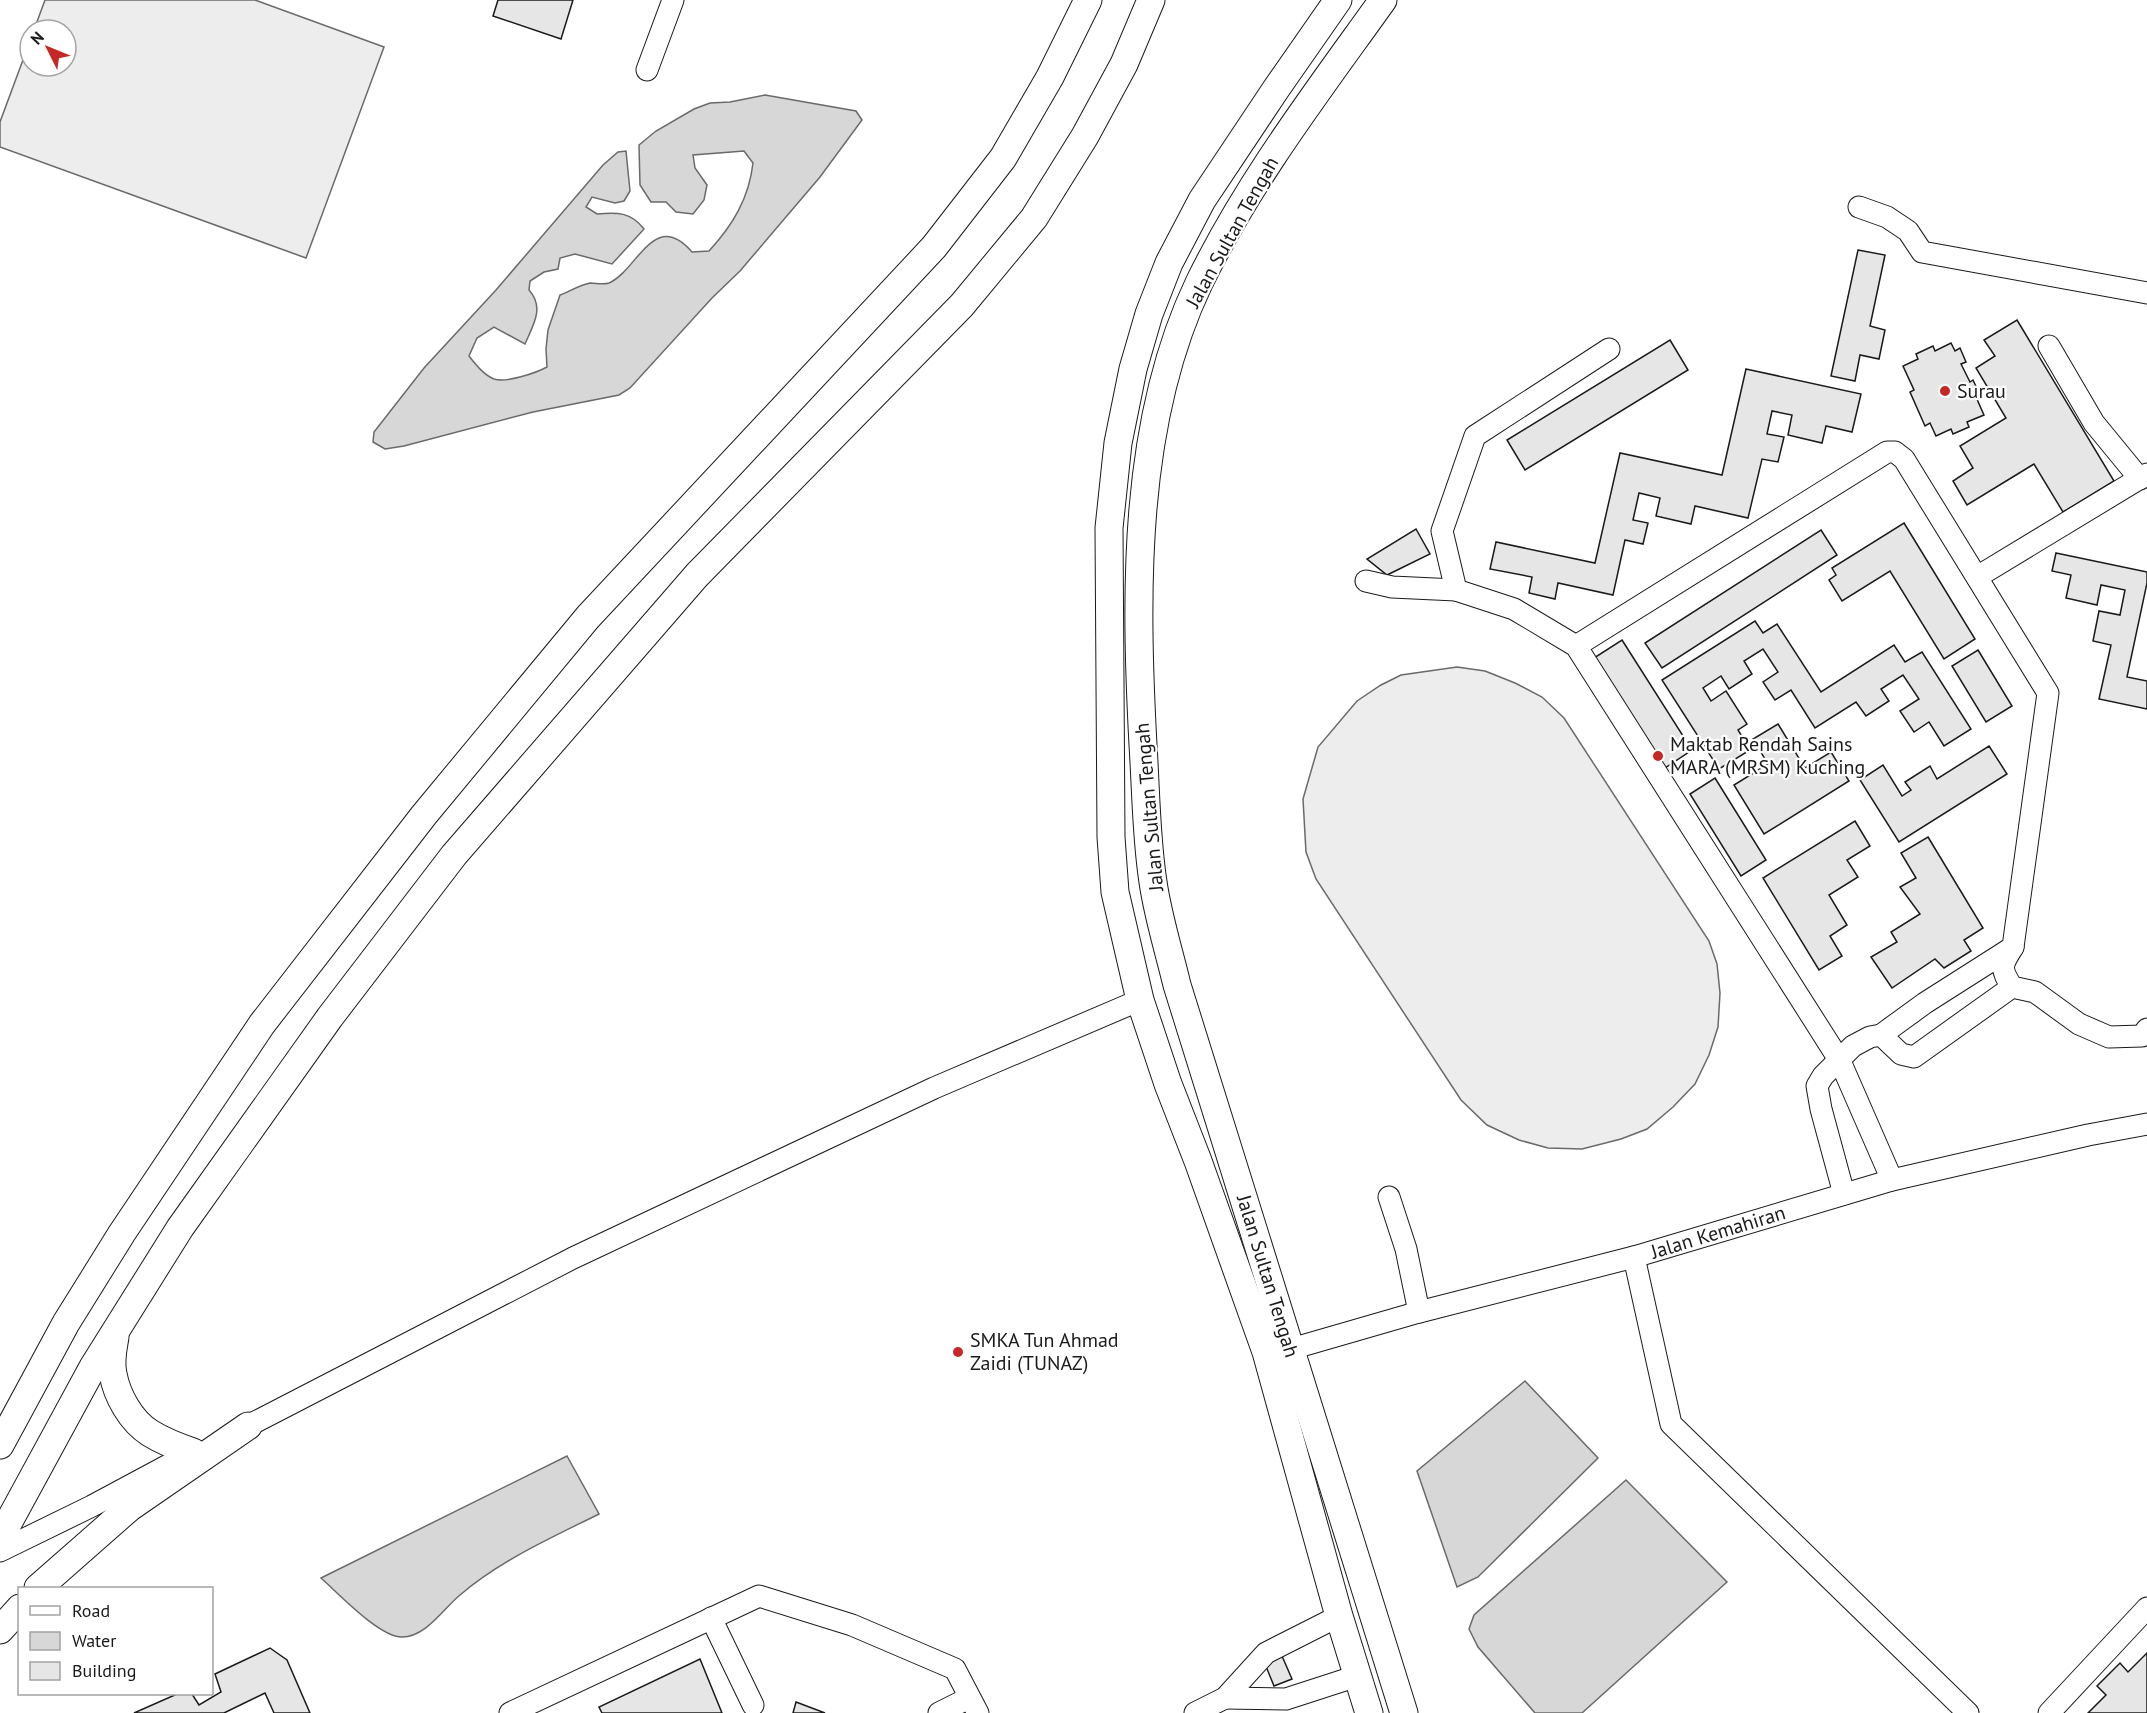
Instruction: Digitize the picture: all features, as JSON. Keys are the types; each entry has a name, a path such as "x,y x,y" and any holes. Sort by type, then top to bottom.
{"main road":[{"path":"0,1416 66,1323 122,1233 262,1024 424,815 588,616 933,247 1003,158 1050,77 1088,0"},
{"path":"0,1538 116,1329 180,1228 309,1046 454,855 697,575 962,305 1034,218 1085,136 1124,64 1151,0"},
{"name":"Jalan Sultan Tengah","path":"1338,0 1269,98 1202,200 1169,263 1149,314 1133,369 1114,470 1109,528 1111,837 1115,892 1140,1000 1168,1084 1198,1161 1266,1353 1339,1616 1369,1713"},
{"name":"Jalan Sultan Tengah","path":"1383,0 1293,125 1262,174 1199,284 1177,336 1152,426 1142,532 1138,656 1153,883 1177,985 1404,1713"},
{"path":"0,1445 66,1323"},
{"path":"116,1329 112,1357 113,1375 119,1393 133,1418 148,1432 192,1452"},
{"path":"39,1587 129,1508 248,1426"},
{"path":"0,1630 18,1610"}],"street":[{"path":"647,70 673,0"},
{"path":"1859,207 1887,217 1908,231 1922,252 2147,292"},
{"path":"1977,577 2143,476 2094,423 2049,346"},
{"path":"1456,590 1442,531 1475,436 1610,349"},
{"path":"1576,646 1887,452 1895,452 1904,459 2048,693 2013,947 2003,964 2003,972 2012,987 2035,992 2079,1024 2109,1037 2142,1036 2147,1029"},
{"path":"1366,581 1392,587 1456,590 1514,609 1576,646 1840,1061 1892,1180"},
{"path":"1844,1194 1821,1109 1817,1086 1823,1076 1853,1046 1870,1037 1881,1035 1925,1003 2013,947"},
{"path":"1881,1035 1901,1054 1914,1057 2012,987"},
{"path":"0,1551 92,1506 192,1452 248,1426 573,1258 934,1088 1140,1000"},
{"name":"Jalan Kemahiran","path":"1291,1349 1419,1312 1634,1257 1892,1180 2088,1135 2147,1124"},
{"path":"1389,1197 1406,1249 1419,1312"},
{"path":"1634,1257 1671,1424 1968,1713"},
{"path":"510,1713 759,1596 852,1625 955,1669 974,1705 939,1713"},
{"path":"2051,1712 2147,1608"},
{"path":"1195,1713 1225,1698 1266,1653 1339,1616"},
{"path":"711,1618 753,1705"},
{"path":"1225,1698 1286,1699 1357,1676"}],"shaded area":[{"path":"45,0 255,0 384,47 306,258 0,147 0,122 18,73 18,78 78,78 78,18 38,18"},
{"path":"1457,667 1485,671 1515,683 1542,697 1564,718 1709,941 1717,964 1720,993 1718,1027 1709,1055 1695,1084 1647,1129 1621,1139 1582,1149 1548,1148 1519,1140 1487,1125 1461,1100 1316,879 1306,852 1303,799 1318,747 1357,701 1381,685 1401,675"}],"water":[{"path":"765,95 856,111 862,120 820,177 740,271 712,298 630,388 619,395 533,412 404,446 385,449 373,442 374,432 424,368 496,290 603,165 618,152 626,151 630,191 624,201 615,203 592,197 586,207 597,214 617,213 629,216 644,229 612,264 575,254 560,258 558,269 544,272 530,281 529,290 534,297 537,310 525,344 494,327 477,338 469,356 477,366 490,377 499,380 521,377 547,367 548,330 560,295 590,283 609,283 657,239 667,236 679,240 692,252 709,251 732,221 744,199 753,163 744,151 693,155 695,168 707,185 704,200 693,214 676,212 666,202 651,202 640,185 639,145 656,131 694,109 710,103 730,102"},
{"path":"1525,1381 1598,1458 1478,1577 1457,1587 1417,1471"},
{"path":"567,1456 599,1514 527,1550 492,1571 460,1595 434,1621 411,1636 402,1637 382,1630 359,1613 321,1578"},
{"path":"1626,1480 1727,1582 1582,1713 1535,1713 1478,1647 1469,1629 1474,1615"}],"building":[{"path":"498,0 573,0 561,39 493,16"},
{"path":"1858,250 1885,255 1870,326 1885,330 1879,359 1860,355 1855,381 1831,376"},
{"path":"2017,320 2114,481 2063,512 2034,464 1967,505 1953,481 1973,468 1960,446 2006,418 1976,368 1995,356 1984,340"},
{"path":"1670,340 1688,370 1525,470 1507,440"},
{"name":"Surau","path":"1951,343 1955,351 1960,348 1966,362 1961,364 1970,382 1973,380 1980,395 1976,397 1984,415 1967,422 1969,427 1953,434 1951,429 1936,436 1930,423 1925,426 1910,392 1914,390 1903,366 1918,359 1916,354 1933,346 1935,351"},
{"path":"1746,369 1861,394 1852,432 1826,426 1822,443 1788,435 1792,415 1772,411 1767,434 1784,437 1778,462 1762,459 1748,518 1695,506 1691,524 1656,516 1660,498 1639,493 1633,520 1648,523 1643,544 1625,540 1613,595 1558,583 1555,599 1529,593 1532,577 1490,569 1496,542 1595,563 1620,453 1722,475"},
{"path":"1904,523 1975,639 1944,659 1890,571 1842,601 1829,580 1836,575 1832,568"},
{"path":"1416,529 1430,554 1387,575 1367,559"},
{"path":"1821,530 1837,555 1662,668 1645,643"},
{"path":"2056,553 2147,572 2147,583 2127,677 2147,681 2147,709 2099,699 2111,645 2093,641 2099,611 2120,615 2125,590 2101,585 2097,605 2066,598 2071,575 2052,571"},
{"path":"1755,621 1763,633 1777,624 1821,692 1894,645 1905,662 1922,652 1971,729 1944,746 1929,722 1914,732 1900,711 1919,699 1903,675 1881,689 1889,701 1866,716 1856,702 1815,728 1791,690 1775,700 1763,682 1778,672 1763,649 1744,661 1752,674 1729,689 1721,676 1703,688 1711,701 1726,691 1747,724 1738,730 1750,750 1719,769 1662,680"},
{"path":"1622,640 1692,750 1665,768 1594,658"},
{"path":"1978,650 2012,706 1986,722 1952,666"},
{"path":"1778,724 1805,768 1831,752 1849,781 1764,834 1734,785 1768,764 1753,739"},
{"path":"1989,746 2007,774 1899,842 1860,780 1883,765 1902,796 1911,790 1905,782 1930,766 1937,779"},
{"path":"1715,778 1766,860 1741,876 1690,794"},
{"path":"1855,821 1870,846 1847,860 1858,877 1829,895 1847,925 1830,936 1842,956 1819,970 1763,878"},
{"path":"1928,837 1983,928 1964,940 1971,951 1944,968 1935,959 1892,988 1871,957 1897,942 1891,932 1920,914 1900,887 1916,878 1901,853"},
{"path":"270,1648 287,1660 310,1713 274,1713 265,1693 224,1713 134,1713 175,1695 193,1695 199,1705 221,1692 215,1674"},
{"path":"2147,1653 2147,1713 2088,1713 2106,1695 2097,1686 2120,1663 2128,1672"},
{"path":"1282,1656 1292,1679 1274,1686 1265,1664"},
{"path":"700,1659 722,1713 602,1713 599,1707"},
{"path":"796,1702 825,1713 793,1713"}],"place":[{"name":"Surau","path":"1945,391"},
{"name":"Maktab Rendah Sains MARA (MRSM) Kuching","path":"1658,756"},
{"name":"SMKA Tun Ahmad Zaidi (TUNAZ)","path":"958,1352"}]}
